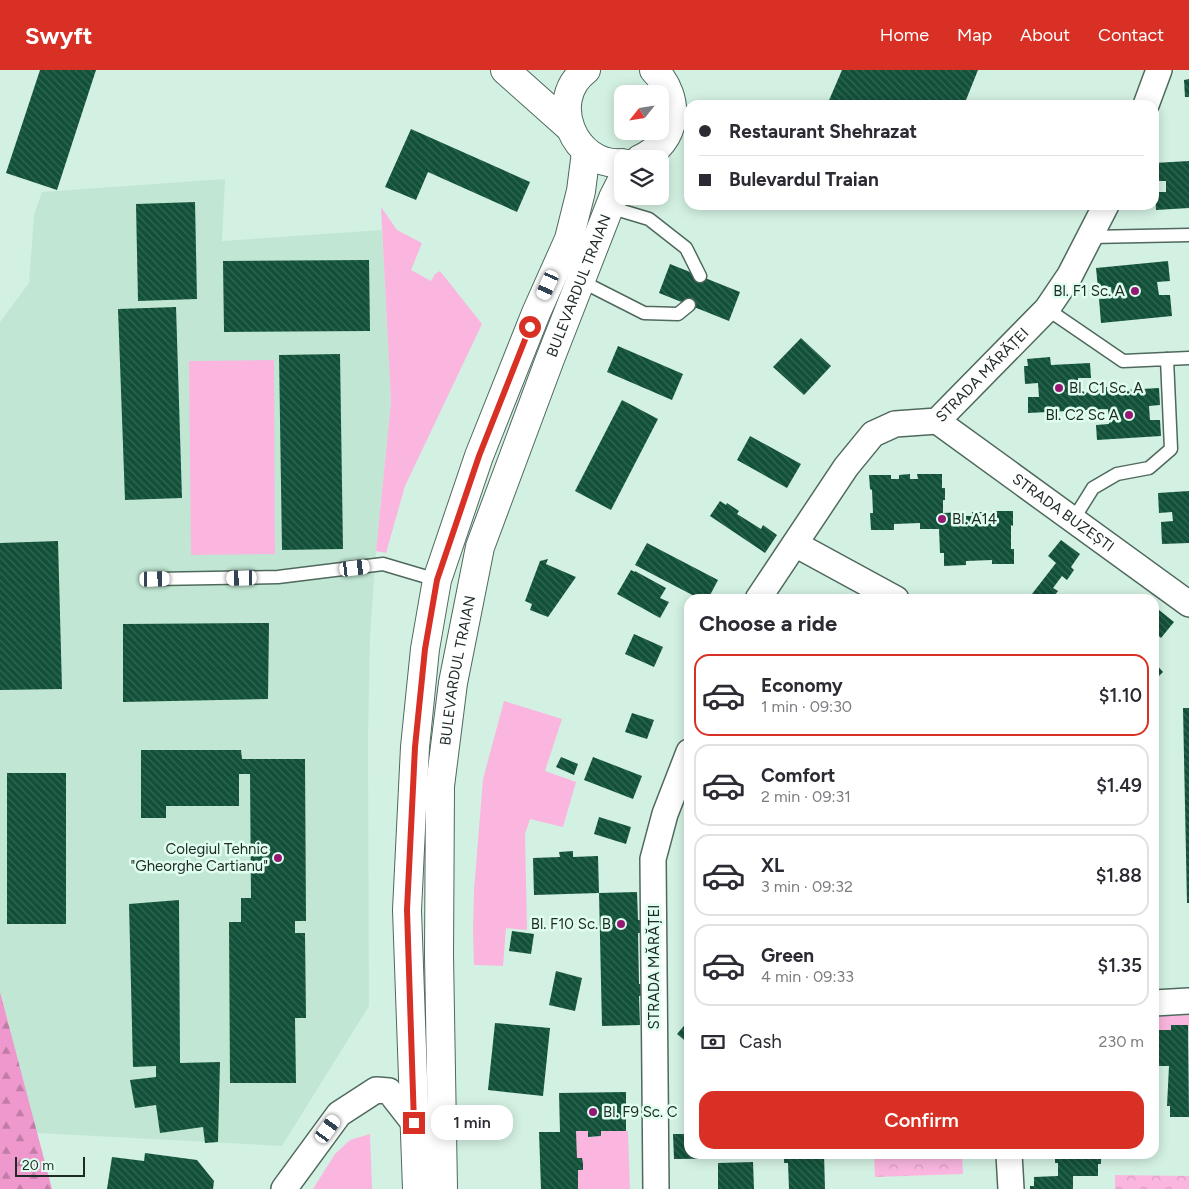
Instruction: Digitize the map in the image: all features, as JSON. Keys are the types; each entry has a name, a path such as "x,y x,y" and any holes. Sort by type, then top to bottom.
{"main road":[{"path":"505,70 569,127 576,140 586,152 600,160 614,164"},
{"path":"569,127 567,113 568,98 573,84 586,70"},
{"path":"654,150 662,142 670,126 673,108 668,77"},
{"name":"BULEVARDUL TRAIAN","path":"417,1189 407,910 415,747 423,669 437,580 482,448 536,313 569,239 581,192 586,152"},
{"name":"BULEVARDUL TRAIAN","path":"443,1189 439,955 440,786 453,683 480,547 550,359 614,198"}],"street":[{"path":"1148,100 1159,70"},
{"name":"STRADA MĂRĂȚEI","path":"761,594 846,467 873,434 895,424 937,421 1047,310 1070,275 1104,210"},
{"name":"STRADA BUZEȘTI","path":"937,421 1189,604"},
{"path":"795,544 887,594"},
{"name":"STRADA MĂRĂȚEI","path":"656,1189 653,859 665,814 684,765"},
{"path":"1159,1003 1189,1002"},
{"path":"284,1189 339,1114 376,1090 389,1091 414,1123"},
{"path":"1009,1159 1011,1189"}],"lane":[{"path":"610,207 649,219 686,248 700,276"},
{"path":"1091,237 1189,235"},
{"path":"582,281 644,313 678,314 689,305"},
{"path":"1047,310 1123,361 1189,358"},
{"path":"1073,520 1093,488 1117,474 1149,468 1171,449 1167,359"},
{"path":"155,579 278,577 383,564 437,580"}],"shaded area":[{"path":"225,179 222,241 382,230 391,402 376,551 370,637 368,740 369,1006 282,1146 0,1131 0,322 29,283 34,215 42,192"}],"green space":[{"path":"381,207 397,230 422,243 411,270 431,281 435,274 440,271 482,324 405,486 386,553 376,551 391,402"},
{"path":"274,360 275,554 191,555 189,361"},
{"path":"504,701 562,719 545,771 576,782 563,827 530,819 525,834 527,930 506,928 503,966 474,965 474,890 483,779"},
{"path":"0,992 52,1189 0,1189"},
{"path":"1189,1015 1189,1037 1188,1025 1171,1025 1171,1030 1159,1030 1159,1016"},
{"path":"576,1131 588,1131 588,1137 601,1136 601,1131 628,1131 630,1189 578,1189 578,1170 583,1170 582,1158 577,1158"},
{"path":"370,1134 372,1189 313,1189 335,1154 350,1140"},
{"path":"874,1159 962,1159 963,1174 875,1177"},
{"path":"1115,1175 1189,1176 1189,1189 1115,1189"}],"building":[{"path":"40,70 96,70 57,190 6,173"},
{"path":"842,70 978,70 966,100 829,100"},
{"path":"1189,79 1189,97 1185,97 1184,80"},
{"path":"411,129 530,182 517,212 428,172 416,200 385,187"},
{"path":"1189,161 1189,208 1159,210 1159,192 1166,192 1166,181 1159,181 1159,163"},
{"path":"195,202 197,299 138,301 136,204"},
{"path":"369,260 370,331 224,332 223,261"},
{"name":"Bl. F1 Sc. A","path":"1168,261 1170,281 1157,282 1159,295 1170,295 1172,316 1101,323 1099,299 1112,298 1111,287 1098,288 1096,268"},
{"path":"670,264 740,292 729,321 659,293"},
{"path":"176,307 182,498 125,500 118,309"},
{"path":"801,338 831,366 804,395 773,367"},
{"path":"618,346 683,374 672,400 607,372"},
{"path":"340,354 343,549 282,550 279,355"},
{"path":"1050,357 1051,365 1090,363 1091,378 1078,378 1079,393 1095,392 1095,388 1107,387 1107,391 1159,388 1160,405 1149,406 1150,420 1160,420 1161,436 1097,440 1096,425 1109,424 1108,409 1028,413 1028,397 1039,397 1038,383 1025,384 1024,366 1028,366 1027,359"},
{"path":"622,400 658,419 611,510 575,491"},
{"path":"750,436 801,464 787,488 737,460"},
{"name":"Bl. A14","path":"910,474 910,479 918,479 917,474 942,474 942,488 945,488 943,513 964,512 964,516 973,516 972,512 982,512 982,516 991,515 991,511 1013,511 1011,549 1014,549 1014,564 992,564 992,560 966,561 966,565 944,566 944,553 940,553 939,529 920,529 920,523 894,524 894,530 871,530 870,513 873,513 869,475 891,475 891,479 899,479 899,475"},
{"path":"1189,491 1189,543 1162,544 1161,522 1173,521 1172,512 1159,513 1158,493"},
{"path":"720,501 739,511 737,514 761,529 763,525 777,535 765,553 710,516"},
{"path":"1061,540 1080,554 1071,567 1074,570 1067,580 1062,576 1053,588 1058,591 1056,594 1032,594 1056,563 1048,556"},
{"path":"58,541 62,689 0,690 0,543"},
{"path":"647,543 718,580 711,594 690,594 635,565"},
{"path":"548,559 546,564 576,577 548,617 530,610 532,604 525,601 540,561"},
{"path":"631,570 666,588 660,598 669,602 660,618 617,594"},
{"path":"1159,610 1174,622 1161,638 1159,636"},
{"path":"269,623 268,699 123,702 123,624"},
{"path":"634,634 663,647 654,667 625,654"},
{"path":"1159,668 1163,672 1159,676"},
{"path":"1183,708 1189,708 1189,903 1187,903"},
{"path":"632,713 654,720 647,739 625,732"},
{"path":"141,750 241,750 242,759 305,759 306,921 295,921 295,933 305,933 306,1018 295,1018 296,1083 230,1083 229,922 241,922 241,898 251,898 250,774 239,774 239,806 166,806 166,818 141,818"},
{"path":"561,757 578,764 574,775 556,767"},
{"path":"593,757 642,776 633,799 584,780"},
{"path":"7,773 66,773 66,924 7,924"},
{"path":"599,817 631,827 626,844 594,834"},
{"path":"573,851 573,857 598,856 599,893 534,895 533,858 560,857 559,852"},
{"path":"637,892 638,920 642,920 643,933 638,933 639,984 644,984 644,996 639,996 640,1025 602,1026 599,893"},
{"path":"179,900 180,1063 220,1062 218,1142 205,1143 203,1127 160,1133 156,1105 135,1108 130,1080 156,1077 156,1066 133,1067 129,904"},
{"path":"512,931 534,934 531,954 509,951"},
{"path":"556,971 582,978 575,1011 549,1005"},
{"path":"495,1023 550,1028 543,1096 488,1090"},
{"path":"1171,1025 1188,1025 1189,1117 1170,1117 1170,1106 1167,1106 1169,1066 1159,1066 1159,1030 1171,1030"},
{"path":"684,1026 684,1040 677,1034"},
{"path":"626,1092 626,1131 601,1131 601,1136 588,1137 588,1131 576,1131 577,1158 582,1158 583,1163 583,1170 578,1170 578,1189 541,1189 539,1132 560,1132 559,1093"},
{"path":"673,1134 684,1134 684,1159 674,1159"},
{"path":"145,1153 197,1160 214,1181 213,1189 107,1189 112,1157 144,1161"},
{"path":"784,1159 824,1159 825,1189 789,1189 788,1163 784,1163"},
{"path":"1055,1159 1101,1159 1101,1164 1098,1164 1098,1176 1073,1176 1073,1189 1030,1189 1030,1186 1034,1186 1034,1177 1058,1176 1058,1163 1055,1163"},
{"path":"753,1162 754,1189 718,1189 718,1163"}],"place":[{"name":"Bl. F1 Sc. A","path":"1135,291"},
{"name":"Bl. C1 Sc. A","path":"1059,388"},
{"name":"Bl. C2 Sc A","path":"1129,415"},
{"name":"Bl. A14","path":"942,519"},
{"name":"Colegiul Tehnic \"Gheorghe Cartianu\"","path":"278,858"},
{"name":"Bl. F10 Sc. B","path":"621,924"},
{"name":"Bl. F9 Sc. C","path":"593,1112"}],"route":[{"path":"414,1123 407,910 415,747 425,649 437,580 454,527 479,456 530,327"}]}
